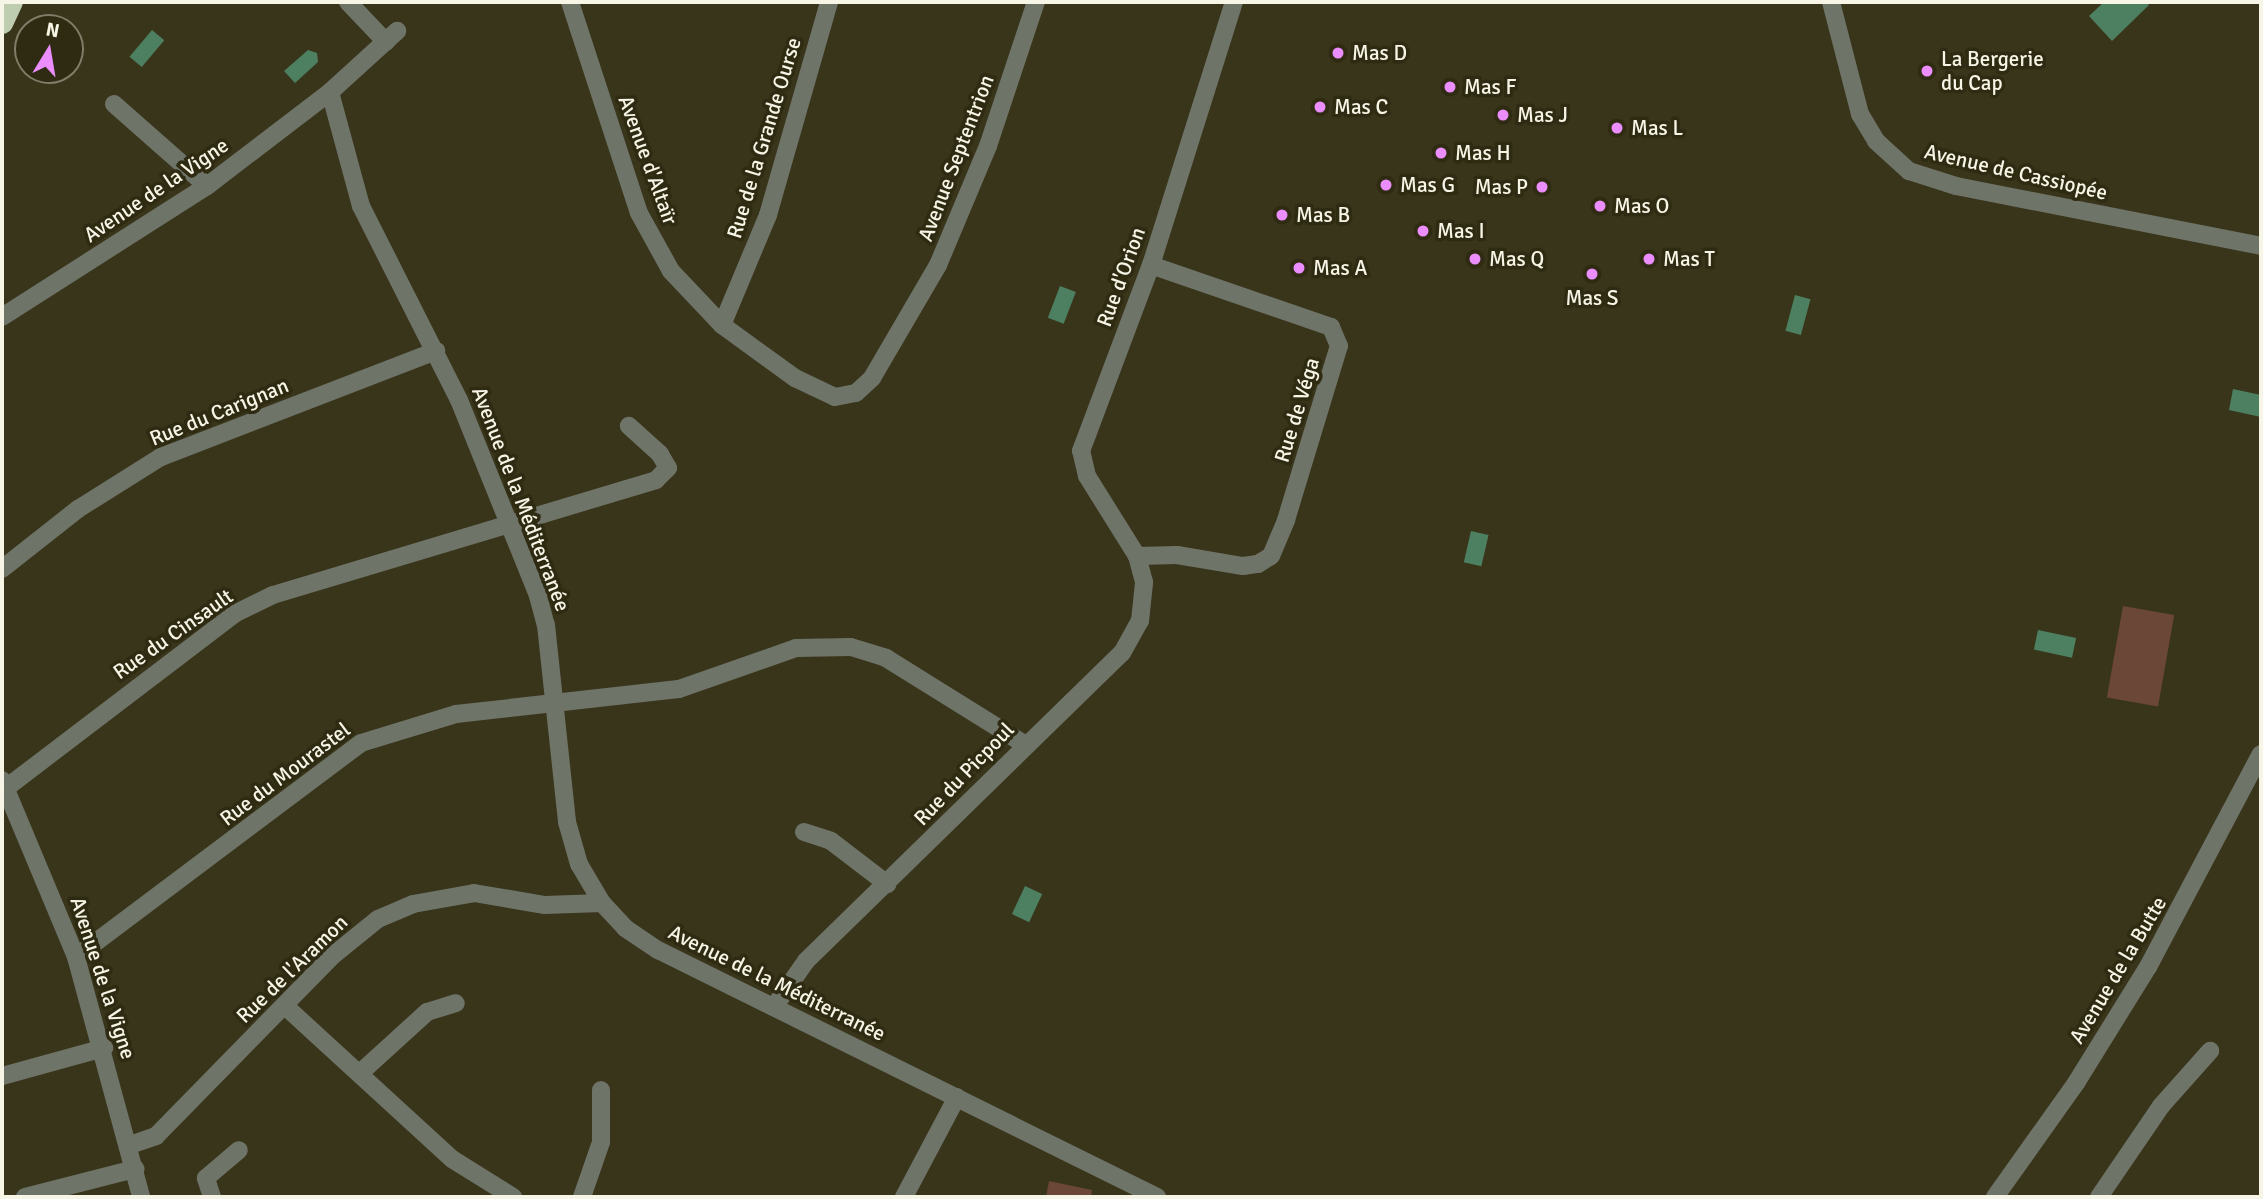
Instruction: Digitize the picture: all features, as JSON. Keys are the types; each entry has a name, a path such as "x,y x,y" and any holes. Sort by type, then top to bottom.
{"highway":[{"path":"2,23 12,2"}],"street":[{"path":"330,92 392,36 348,2"},
{"name":"Avenue d'Altaïr","path":"570,2 639,213 671,271 722,324 825,394 846,397 856,393"},
{"name":"Rue de la Grande Ourse","path":"722,324 768,215 829,2"},
{"name":"Avenue Septentrion","path":"856,393 872,378 916,308 962,215 1036,2"},
{"name":"Rue d'Orion","path":"1137,556 1087,476 1081,451 1151,265 1234,2"},
{"name":"Avenue de Cassiopée","path":"1831,2 1860,114 1876,141 1909,171 1956,186 2261,246"},
{"name":"Avenue de la Vigne","path":"2,317 207,187 330,92"},
{"name":"Avenue de la Méditerranée","path":"330,92 360,206 436,351 510,524 546,625 566,822 579,864 602,903 625,928 658,950 1157,1197"},
{"path":"114,104 207,187"},
{"name":"Rue de Véga","path":"1137,556 1177,555 1243,566 1258,564 1270,556 1286,520 1339,346 1331,327 1151,265"},
{"name":"Rue du Carignan","path":"2,569 78,509 161,457 436,351"},
{"name":"Rue du Cinsault","path":"4,784 234,614 273,596 656,480 668,468 660,454 629,426"},
{"name":"Rue du Picpoul","path":"774,1007 806,961 887,884 1024,744 1130,643 1144,603 1137,556"},
{"name":"Rue du Mourastel","path":"76,957 360,743 456,714 679,689 796,648 851,647 886,658 1024,744"},
{"name":"Avenue de la Butte","path":"1995,1197 2076,1083 2148,967 2261,754"},
{"name":"Avenue de la Vigne","path":"4,784 76,957 104,1048 141,1197"},
{"path":"804,832 831,841 887,884"},
{"name":"Rue de l'Aramon","path":"130,1145 156,1136 331,957 378,919 413,904 474,893 545,905 602,903"},
{"path":"360,1073 427,1012 456,1003"},
{"path":"285,1006 452,1159 513,1197"},
{"path":"2,1076 104,1048"},
{"path":"2099,1197 2161,1106 2210,1051"},
{"path":"582,1197 601,1142 601,1090"},
{"path":"904,1197 957,1097"},
{"path":"212,1197 206,1178 239,1150"},
{"path":"34,1196 135,1169"}],"shaded area":[{"path":"2104,2 2146,2 2149,5 2112,41 2089,16"},
{"path":"152,30 164,40 142,67 130,57"},
{"path":"308,50 317,53 318,62 295,83 284,71"},
{"path":"1060,286 1076,292 1064,324 1048,318"},
{"path":"1795,295 1810,299 1801,335 1785,331"},
{"path":"2233,389 2261,395 2261,417 2229,410"},
{"path":"1471,531 1489,535 1481,566 1464,562"},
{"path":"2123,606 2174,615 2158,707 2107,698"},
{"path":"2038,630 2076,638 2072,658 2034,650"},
{"path":"1025,886 1042,894 1029,922 1012,914"},
{"path":"1049,1181 1092,1190 1091,1197 1046,1197"}],"place":[{"name":"Mas D","path":"1338,53"},
{"name":"La Bergerie du Cap","path":"1927,71"},
{"name":"Mas F","path":"1450,87"},
{"name":"Mas C","path":"1320,107"},
{"name":"Mas J","path":"1503,115"},
{"name":"Mas L","path":"1617,128"},
{"name":"Mas H","path":"1441,153"},
{"name":"Mas G","path":"1386,185"},
{"name":"Mas P","path":"1542,187"},
{"name":"Mas O","path":"1600,206"},
{"name":"Mas B","path":"1282,215"},
{"name":"Mas I","path":"1423,231"},
{"name":"Mas Q","path":"1475,259"},
{"name":"Mas T","path":"1649,259"},
{"name":"Mas A","path":"1299,268"},
{"name":"Mas S","path":"1592,274"}]}
